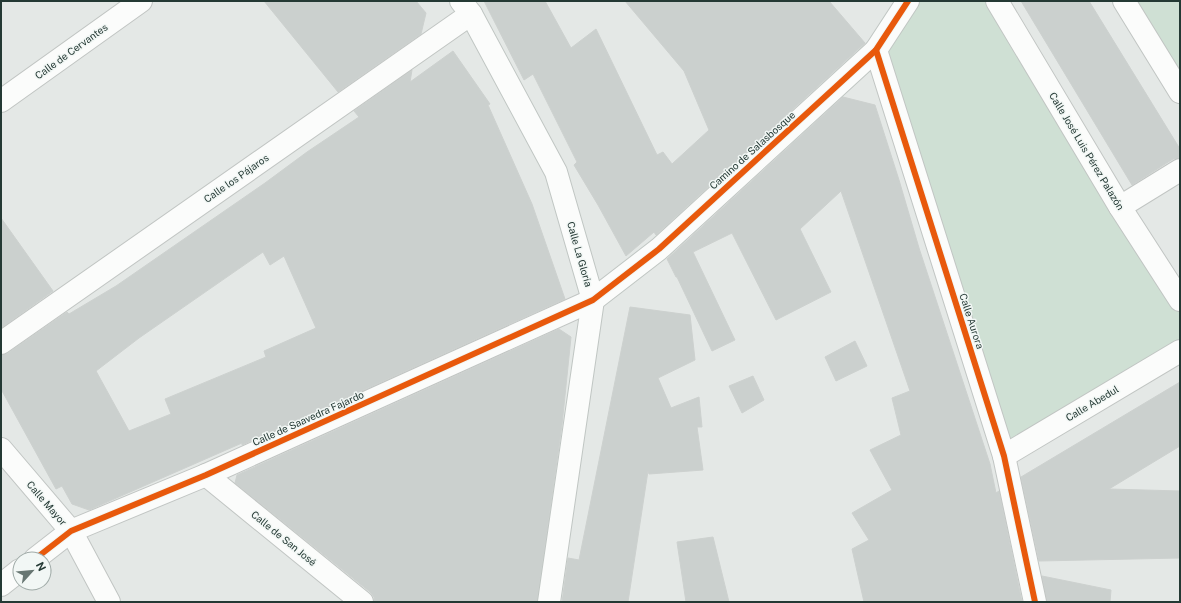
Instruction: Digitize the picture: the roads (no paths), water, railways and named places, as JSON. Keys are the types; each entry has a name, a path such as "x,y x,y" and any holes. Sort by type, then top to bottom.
{"street":[{"name":"Calle de Cervantes","path":"1,101 141,1"},
{"name":"Camino de Salasbosque","path":"593,300 659,249 876,50 908,1"},
{"name":"Calle José Luis Pérez Palazón","path":"998,1 1120,207 1180,300"},
{"path":"1124,1 1180,92"},
{"name":"Calle La Gloria","path":"466,7 556,172 593,300 549,602"},
{"name":"Calle los Pájaros","path":"1,343 466,7"},
{"name":"Calle Aurora","path":"876,50 1004,456 1035,602"},
{"path":"1120,207 1180,170"},
{"name":"Calle de Saavedra Fajardo","path":"45,551 71,531 206,475 593,300"},
{"name":"Calle Abedul","path":"1004,456 1180,351"},
{"name":"Calle Mayor","path":"1,449 71,531 109,602"},
{"name":"Calle de San José","path":"206,475 362,602"},
{"path":"1,585 12,576"}]}
